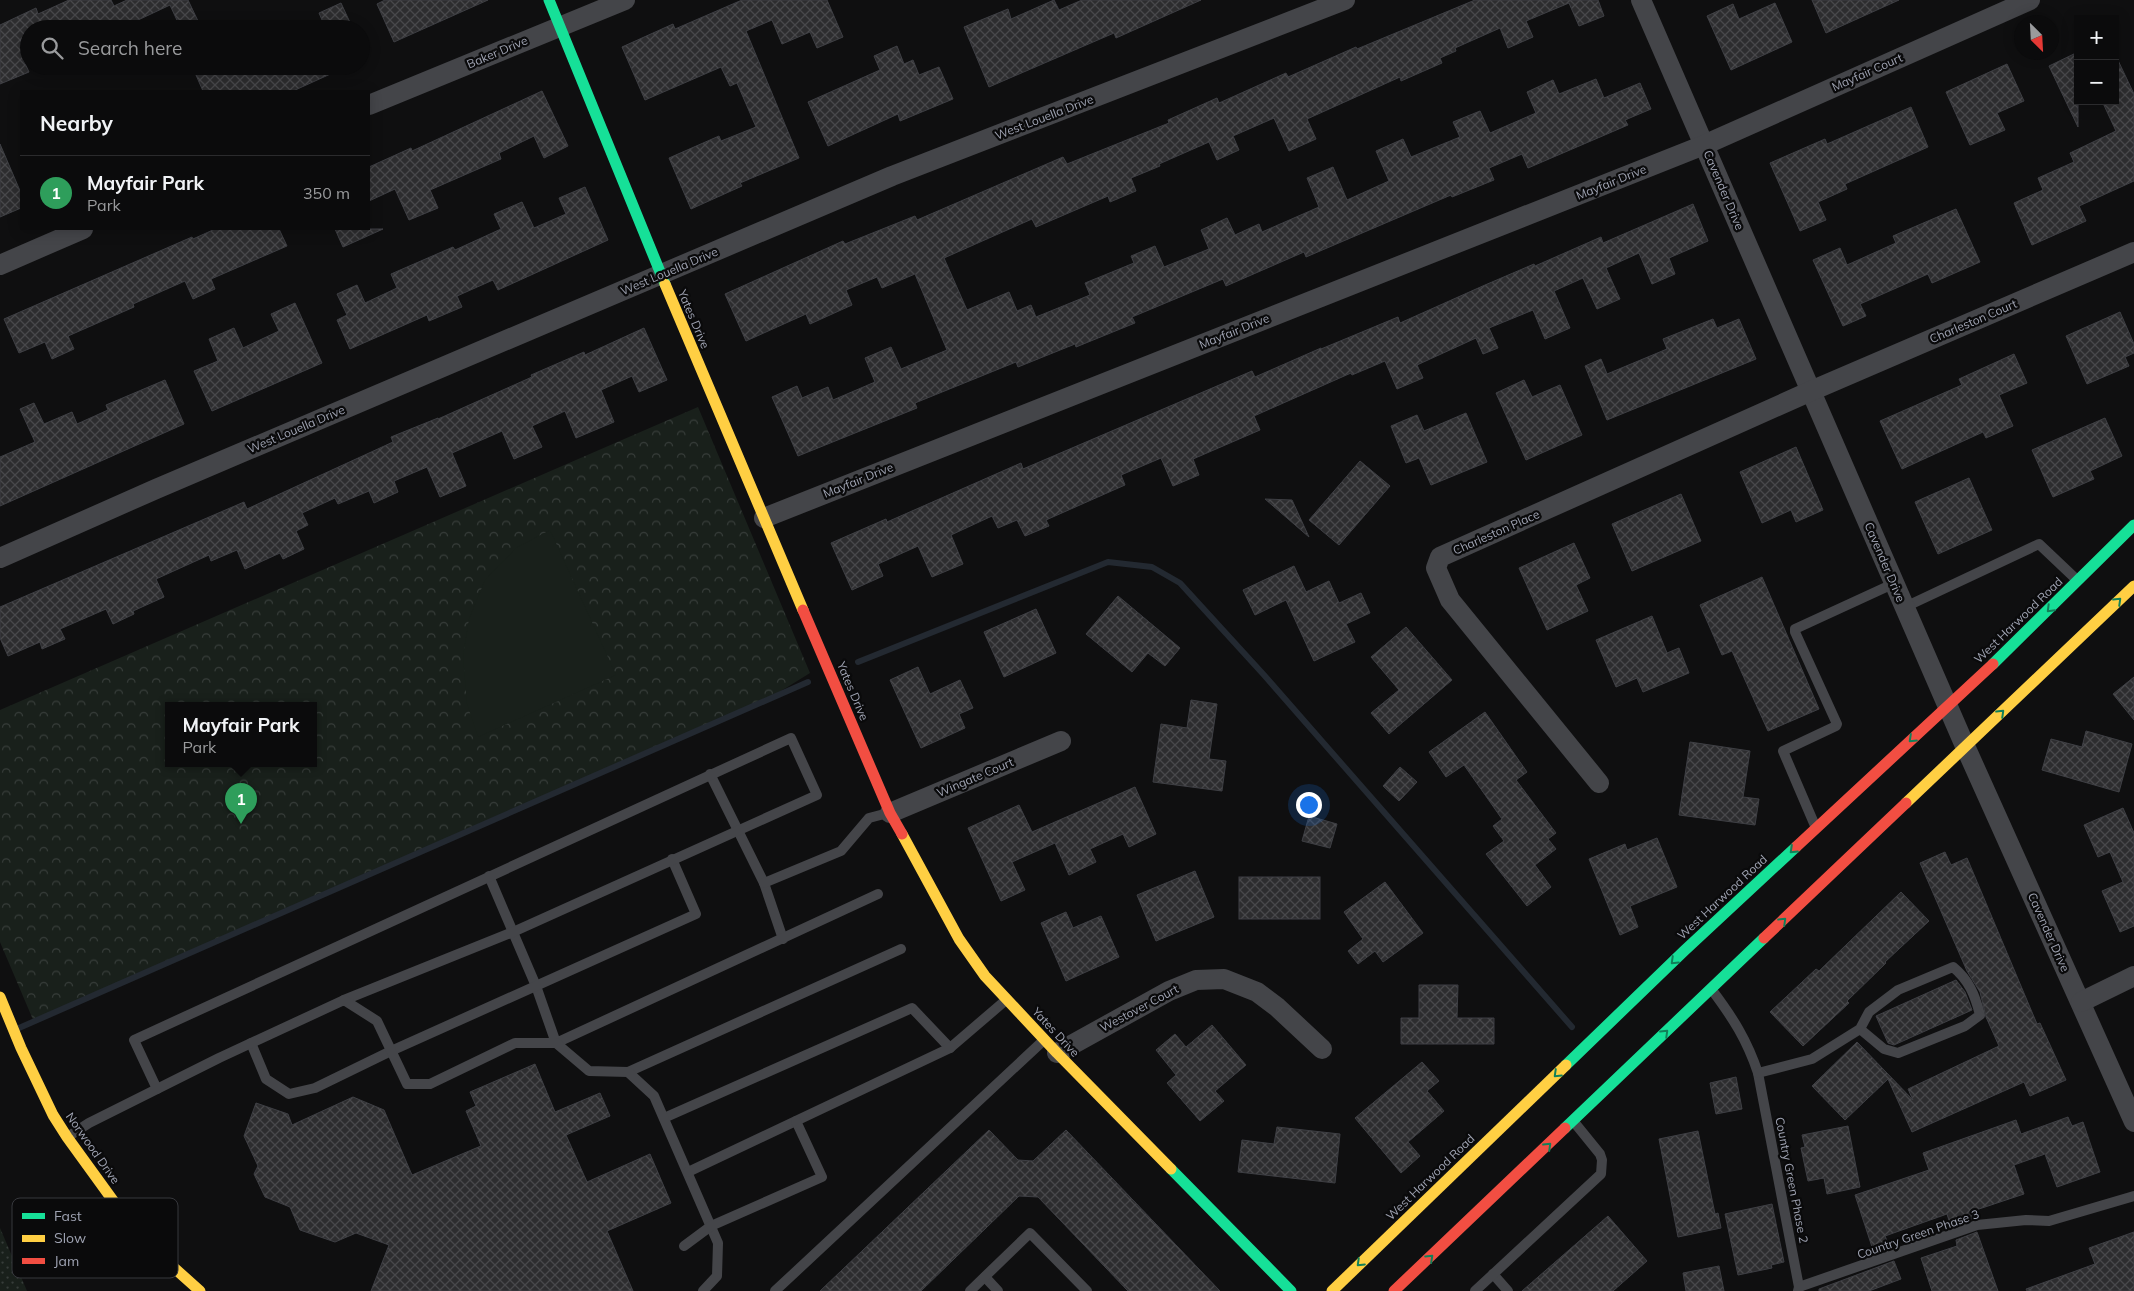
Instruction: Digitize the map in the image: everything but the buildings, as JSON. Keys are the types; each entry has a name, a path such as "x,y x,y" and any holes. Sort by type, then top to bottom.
{"main road":[{"name":"Yates Drive","path":"549,0 660,275 890,812 959,940 985,976 1051,1046 1291,1291"},
{"name":"West Harwood Road","path":"1332,1291 1684,951 1948,706 2134,525"},
{"path":"1394,1291 2134,586"},
{"name":"Norwood Drive","path":"0,997 21,1048 53,1115 111,1198"},
{"name":"Norwood Drive","path":"178,1271 200,1291"}],"street":[{"name":"Baker Drive","path":"370,106 625,0"},
{"name":"West Louella Drive","path":"0,558 156,489 892,176 1345,0"},
{"name":"Cavender Drive","path":"1641,0 1965,746 2134,1122"},
{"name":"Mayfair Court","path":"1704,144 2030,0"},
{"name":"Mayfair Drive","path":"764,518 1704,144"},
{"path":"0,265 81,230"},
{"name":"Charleston Court","path":"1811,391 2134,252"},
{"name":"Charleston Place","path":"1599,783 1450,600 1436,568 1440,557 1811,391"},
{"name":"Wingate Court","path":"890,812 1061,741"},
{"path":"2081,1002 2134,976"},
{"name":"Westover Court","path":"1051,1046 1169,990 1196,980 1224,979 1257,992 1278,1007 1322,1049"}],"lane":[{"path":"1905,607 2039,544 2078,581"},
{"path":"1816,828 1783,751 1837,724 1794,632 1795,629 1894,583"},
{"path":"67,1137 89,1123 156,1089 344,1000 512,932 817,795 791,738 134,1040 156,1089"},
{"path":"710,774 764,883 783,939"},
{"path":"764,883 841,850 869,818 890,812"},
{"path":"251,1043 266,1079 289,1094 315,1088 391,1051 696,914 672,859"},
{"path":"489,876 536,986 556,1043 588,1071 628,1072 901,949"},
{"path":"344,1000 376,1021 407,1084 430,1084 515,1043 556,1043 878,894"},
{"path":"1758,1073 1812,1059 1860,1030 1869,1012 1898,990 1953,967 1965,976 1976,998 1980,1015 1964,1026 1898,1053 1884,1048 1860,1030"},
{"name":"Country Green Phase 2","path":"1712,989 1734,1019 1751,1052 1758,1073 1799,1289"},
{"path":"688,1172 950,1048 1007,999"},
{"path":"664,1118 912,1008 950,1048"},
{"path":"775,1291 1051,1046"},
{"path":"628,1072 654,1096 718,1243 717,1276 703,1291"},
{"path":"684,1246 711,1226 822,1177 796,1121"},
{"path":"1475,1291 1601,1174 1602,1160 1600,1154 1573,1122"},
{"name":"Country Green Phase 3","path":"1799,1289 1977,1225 2026,1220 2048,1221 2134,1196"},
{"path":"970,1291 1030,1233 1087,1291"},
{"path":"1493,1274 1508,1291"},
{"path":"985,1277 998,1291"}],"green space":[{"path":"698,407 810,673 760,704 218,939 34,1022 0,942 0,710"},
{"path":"550,530 616,675 478,737 467,704 463,656 469,619 485,580 516,548"},
{"path":"0,1228 12,1256 12,1278 21,1278 27,1291 0,1291"}],"waterway":[{"path":"858,662 1108,562 1152,567 1180,583 1264,675 1572,1027"},
{"path":"19,1028 808,682"}],"traffic: fast":[{"path":"549,0 665,284"},
{"path":"1993,664 2134,525"},
{"path":"1566,1065 1684,951 1796,847"},
{"path":"1565,1128 1764,938"},
{"path":"1171,1169 1291,1291"}],"traffic: slow":[{"path":"665,284 803,610"},
{"path":"1906,803 2134,586"},
{"path":"902,834 959,939 985,976 1057,1053 1171,1169"},
{"path":"0,997 21,1048 53,1115 111,1198"},
{"path":"1332,1291 1566,1065"},
{"path":"178,1271 200,1291"}],"traffic: jam":[{"path":"803,610 890,813 902,834"},
{"path":"1796,847 1993,664"},
{"path":"1764,938 1906,803"},
{"path":"1394,1291 1565,1128"}],"place":[{"name":"Mayfair Park","path":"241,824"}]}
